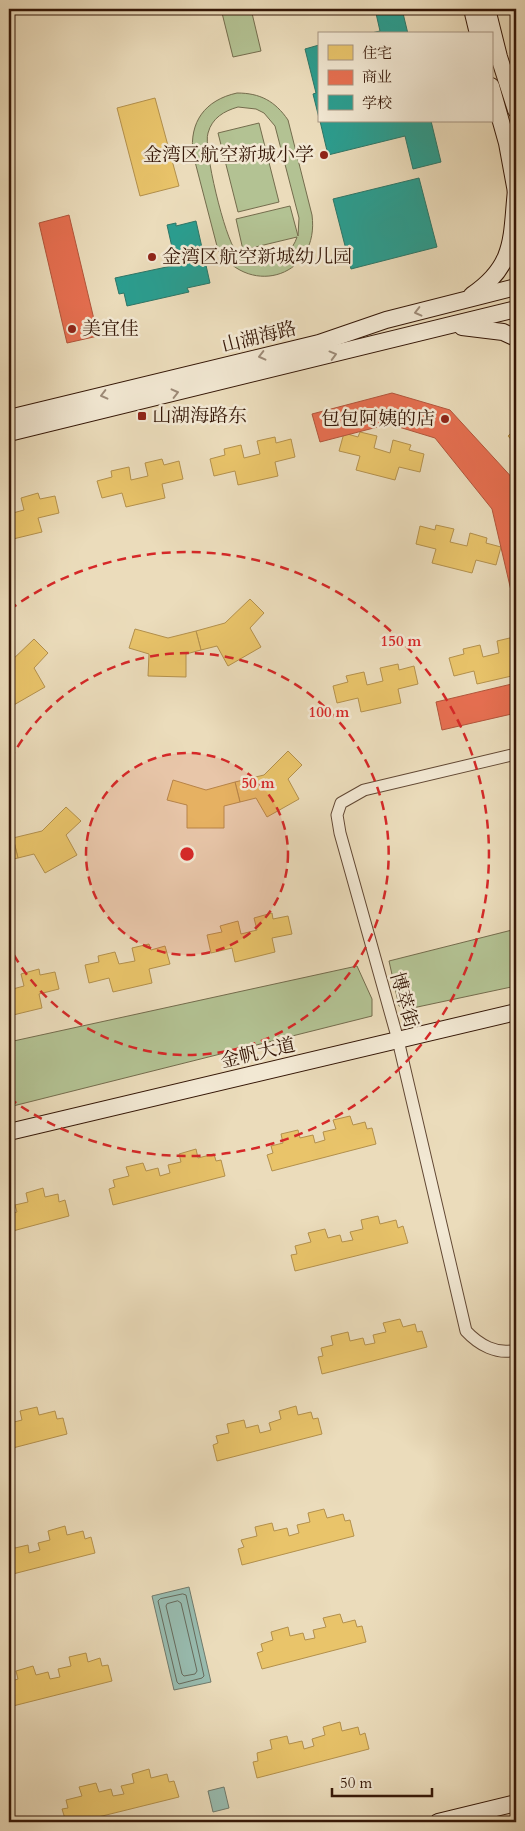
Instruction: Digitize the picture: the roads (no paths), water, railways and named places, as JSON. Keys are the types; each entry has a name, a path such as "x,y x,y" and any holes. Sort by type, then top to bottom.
{"street":[{"path":"472,9 478,32"},
{"path":"487,9 499,57 516,110"},
{"path":"465,300 488,283 503,266 511,237 516,191 507,144 492,90"},
{"name":"山湖海路","path":"9,418 319,343 386,320 516,287"},
{"name":"山湖海路","path":"9,433 516,309"},
{"path":"448,326 503,332 516,338"},
{"name":"博萃街","path":"516,754 364,790 341,803 337,815 340,833 398,1040 466,1330 485,1348 510,1352 516,1350"},
{"name":"金帆大道","path":"9,1132 516,1012"},
{"path":"438,1822 516,1803"}],"water":[{"path":"189,1587 211,1682 174,1690 152,1596"},
{"path":"224,1787 229,1808 213,1812 208,1791"}],"place":[{"name":"金湾区航空新城小学","path":"324,155"},
{"name":"金湾区航空新城幼儿园","path":"152,257"},
{"name":"美宜佳","path":"72,329"},
{"name":"山湖海路东","path":"142,416"},
{"name":"包包阿姨的店","path":"445,419"}]}
